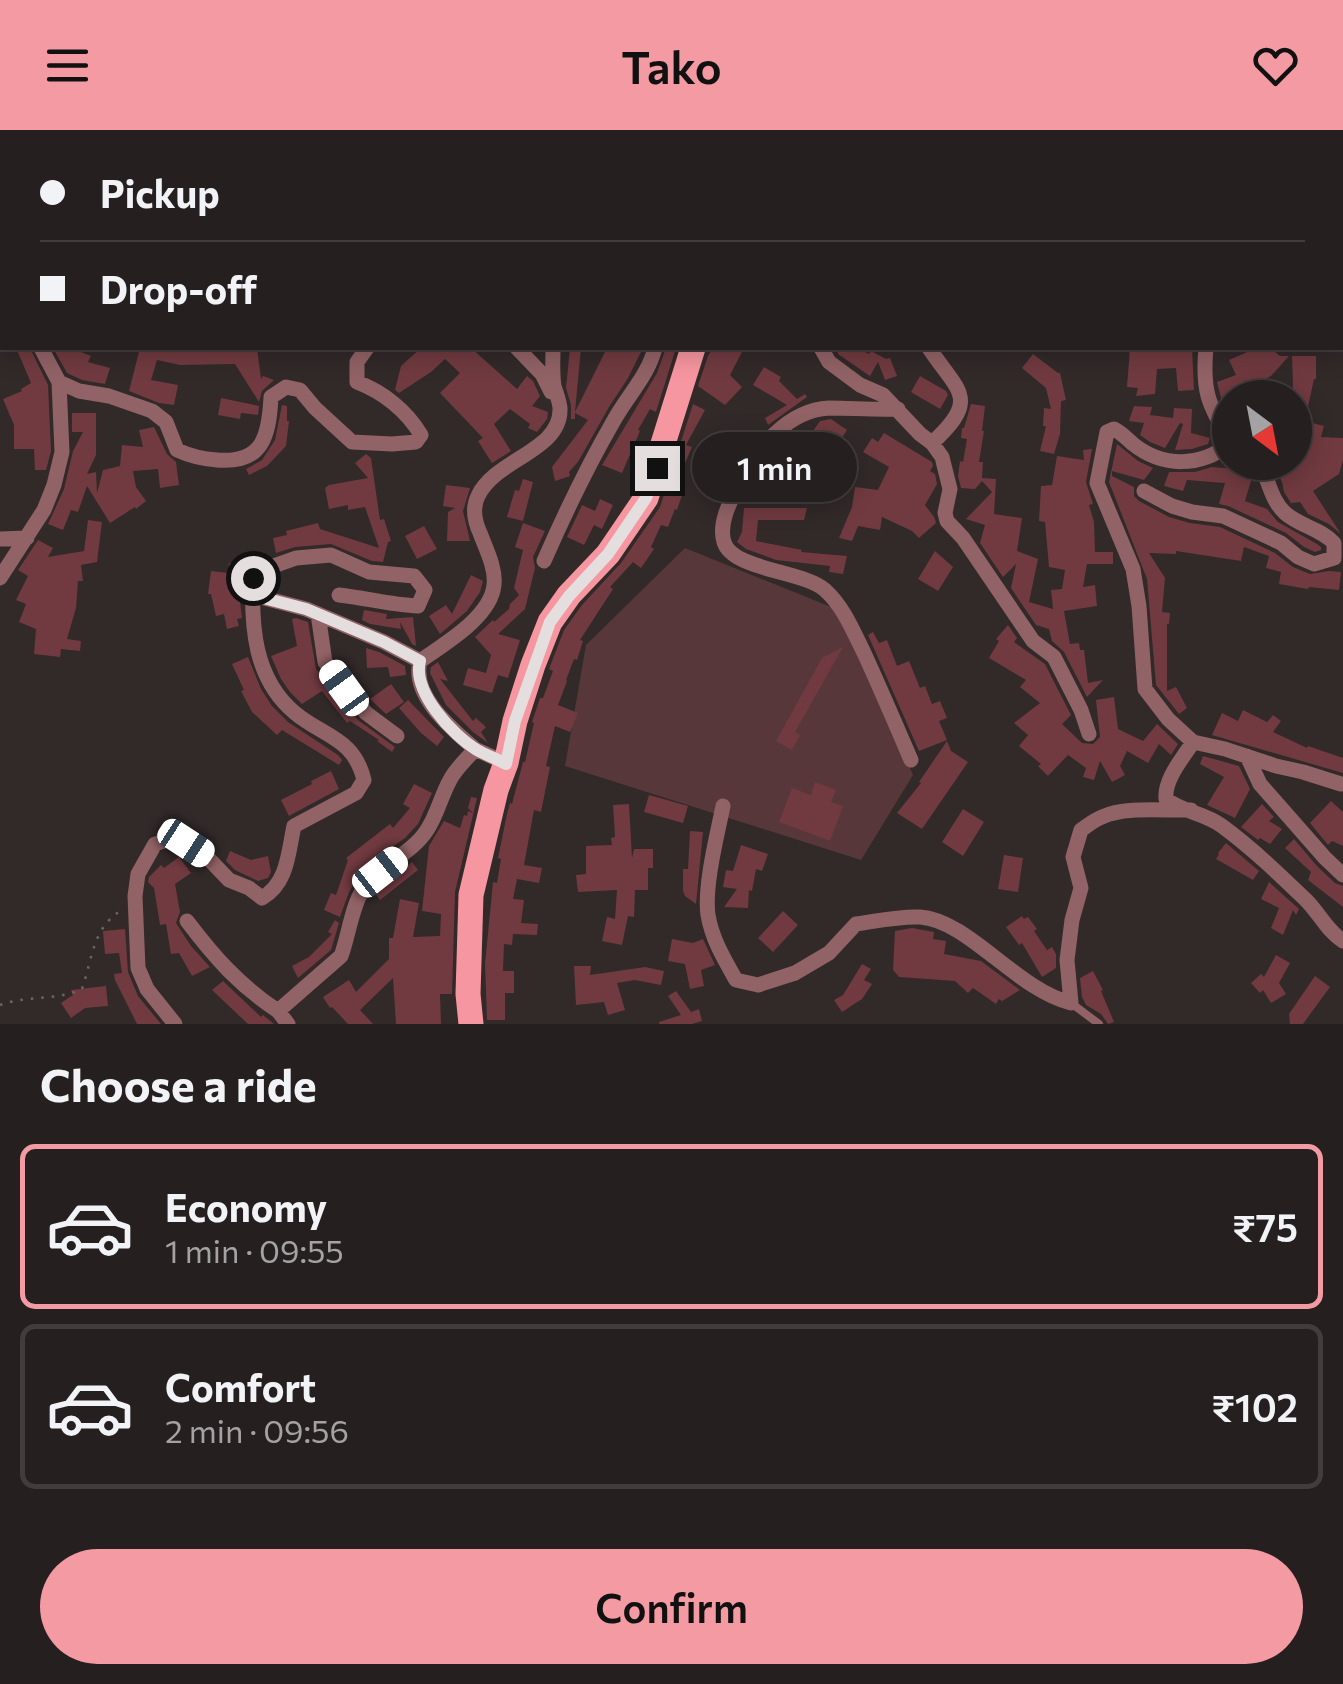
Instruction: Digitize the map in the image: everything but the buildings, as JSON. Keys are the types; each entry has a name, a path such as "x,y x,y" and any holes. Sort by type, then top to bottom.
{"main road":[{"path":"471,1024 471,895 515,721 550,622 608,554 646,498 692,350"}],"street":[{"path":"0,578 44,510 62,452 59,382 41,350"},
{"path":"59,382 152,411 166,422 177,450 200,458 232,462 252,456 269,425 271,397 286,387 300,390 352,442 416,442 421,435 405,414 370,387 357,382 357,362 366,350"},
{"path":"519,350 542,374 560,409"},
{"path":"506,764 475,749 448,726 422,686 418,670 420,661 476,618 488,604 494,586 492,566 476,525 477,496 501,468 546,440 556,428 560,409 554,382 554,350"},
{"path":"544,561 581,479 618,413 650,367 654,350"},
{"path":"821,350 829,362 860,386 883,395 942,457 950,489 947,521 963,538 1033,641 1054,658 1082,710 1088,734"},
{"path":"930,350 958,385 960,400 958,416 932,443"},
{"path":"1206,350 1203,373 1212,409"},
{"path":"898,409 825,408 784,426 750,462 725,510 724,542 746,562 810,580 827,591 848,618 911,760"},
{"path":"1212,456 1185,463 1156,458 1114,429 1107,432 1098,483 1133,568 1145,689 1168,720 1193,742 1342,784"},
{"path":"1144,490 1182,509 1223,516 1314,564 1334,558 1334,544 1328,536 1286,514 1269,490 1267,480"},
{"path":"0,539 28,538"},
{"path":"175,1024 138,968 138,874 154,844 173,838 208,857 229,880 262,898 273,892 284,875 294,826 356,793 364,780 359,761 339,741 295,713 279,696 264,670 253,632 253,578 265,569 296,558 331,555 369,572 414,576 425,590 418,606 392,606 339,595"},
{"path":"252,595 318,614 420,661"},
{"path":"318,614 326,662 366,713 397,736"},
{"path":"1193,742 1164,792 1166,799 1219,824 1309,902 1333,936 1343,941"},
{"path":"188,921 214,957 250,993 283,1018 340,956 364,886 427,831 451,776 475,749"},
{"path":"1248,756 1260,784 1343,874"},
{"path":"723,806 712,862 708,913 719,951 736,980 758,985 795,973 829,953 856,924 922,917 948,924 1016,975 1054,999 1070,1003 1067,960 1081,888 1072,857 1081,830 1102,816 1129,810 1192,810"}],"lane":[{"path":"1070,1003 1100,1024"}],"path":[{"path":"0,1005 82,989 97,936 107,919 135,902"}],"shaded area":[{"path":"685,548 831,607 860,650 913,775 861,860 565,766 586,645"}],"route":[{"path":"253,578 252,595 306,609 420,661 422,686 448,726 475,749 506,764 515,721 550,622 608,554 646,498 657,468"}]}
